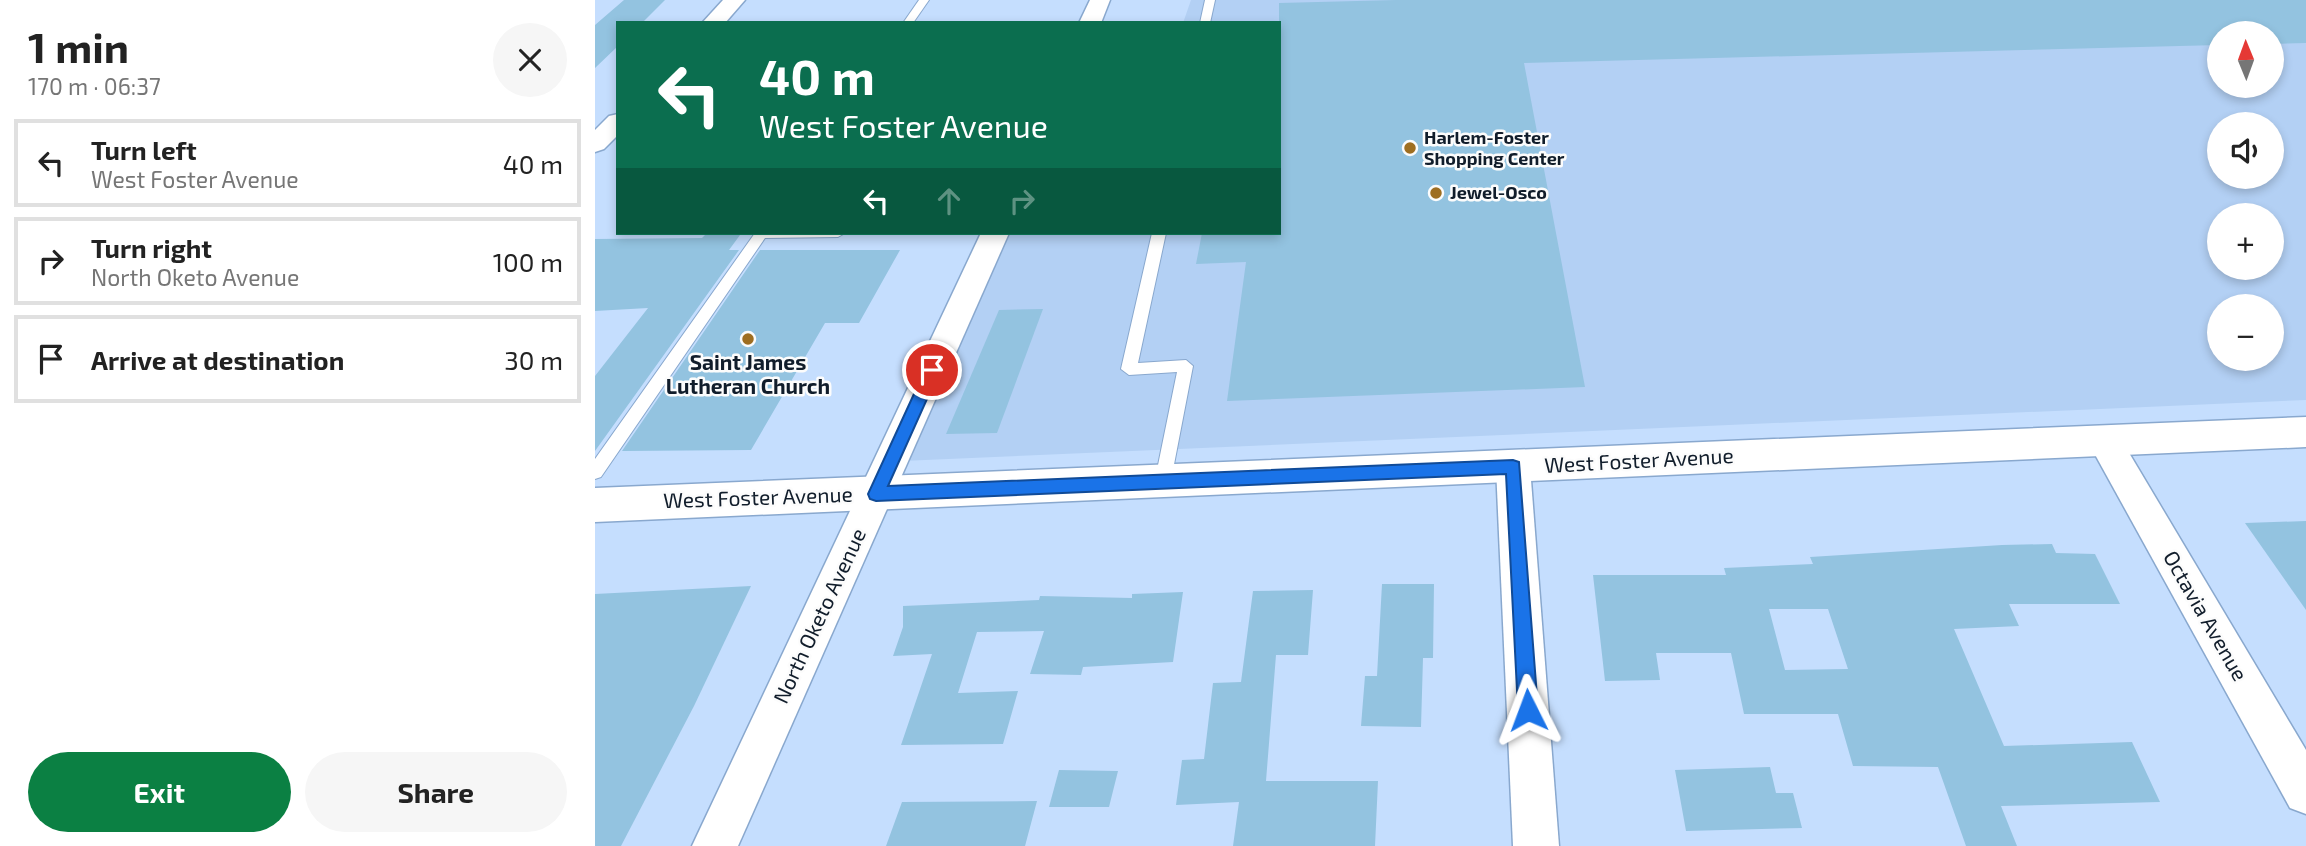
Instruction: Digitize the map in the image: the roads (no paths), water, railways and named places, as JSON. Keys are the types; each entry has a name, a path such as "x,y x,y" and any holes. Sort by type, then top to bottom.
{"street":[{"path":"715,21 735,0"},
{"path":"1091,21 1100,0"},
{"path":"595,144 616,123"},
{"name":"North Oketo Avenue","path":"715,846 994,235"},
{"name":"West Foster Avenue","path":"595,505 2306,432"},
{"name":"Octavia Avenue","path":"2104,440 2306,792"},
{"path":"1513,467 1536,846"}],"lane":[{"path":"909,21 924,0"},
{"path":"1205,21 1209,0"},
{"path":"595,472 760,235"},
{"path":"1159,235 1129,369 1186,366 1163,480"}],"place":[{"name":"Harlem-Foster Shopping Center","path":"1410,148"},
{"name":"Jewel-Osco","path":"1436,193"},
{"name":"Saint James Lutheran Church","path":"748,339"}]}
